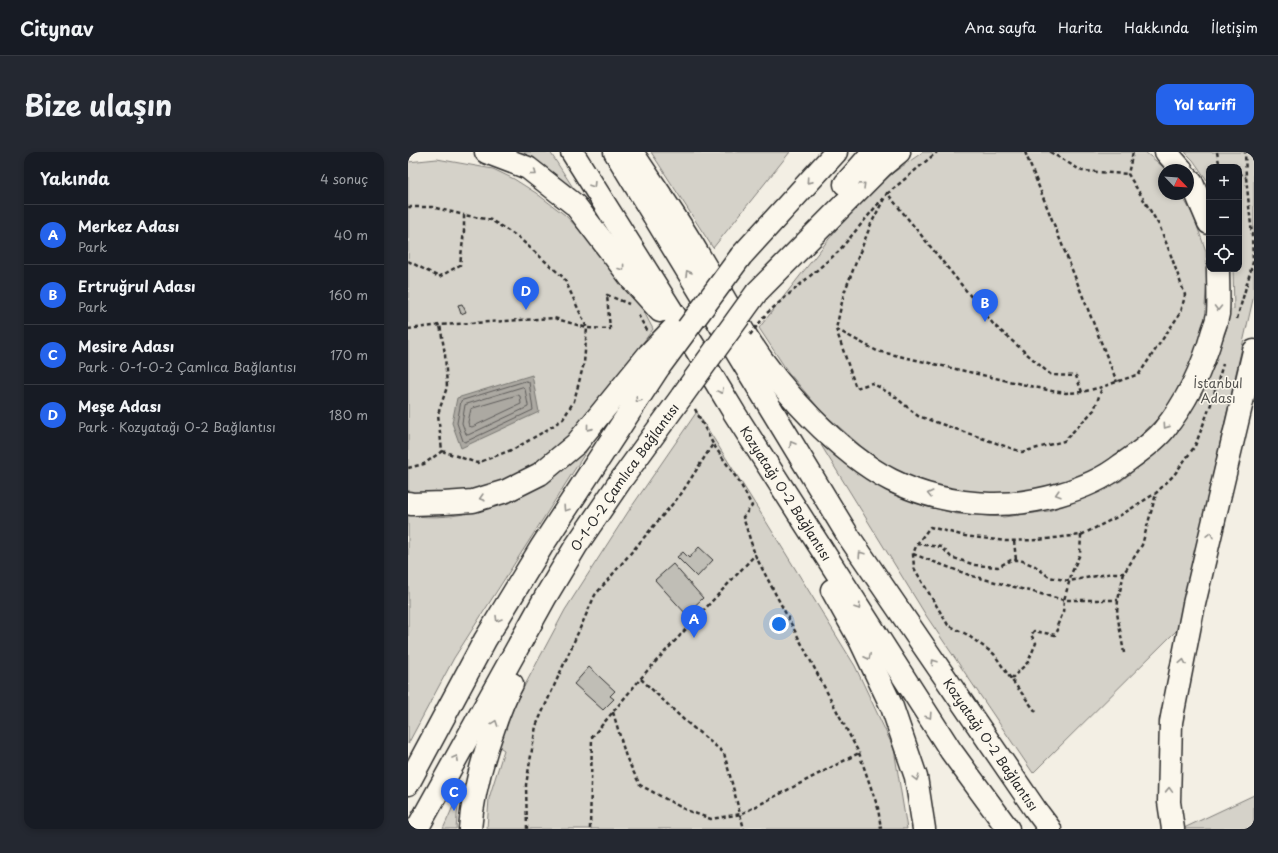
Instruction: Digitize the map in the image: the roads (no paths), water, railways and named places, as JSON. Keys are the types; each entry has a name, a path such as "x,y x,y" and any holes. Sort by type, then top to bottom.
{"highway":[{"path":"486,152 528,168 575,205 633,281 697,351"},
{"name":"Kozyatağı O-2 Bağlantısı","path":"572,152 735,414 951,751 1008,829"},
{"name":"Kozyatağı O-2 Bağlantısı","path":"615,152 849,537 1050,829"},
{"path":"632,152 697,252 749,340 777,379 808,414 831,436 866,465 890,480 919,492 944,498 981,504 1003,504 1033,501 1061,494 1092,482 1116,469 1139,452 1162,432 1196,380 1209,348 1218,314 1218,272"},
{"path":"408,503 444,504 473,501 506,491 540,474 576,444 654,361 741,256 836,152"},
{"name":"O-1-O-2 Çamlıca Bağlantısı","path":"417,829 546,596 621,480 689,402 758,292 830,200 873,152"},
{"path":"758,292 882,166 900,152"},
{"path":"1166,152 1177,164"},
{"path":"1194,188 1206,216"},
{"path":"1173,829 1169,802 1171,722 1194,604 1254,351"},
{"path":"408,784 485,640 654,361"},
{"path":"470,829 482,759 505,696 582,554 689,402"},
{"path":"735,414 861,642 892,707 916,777 924,829"}],"water":[{"path":"532,375 539,412 461,448 452,423 457,398"}],"place":[{"name":"Meşe Adası","path":"526,310"},
{"name":"Ertruğrul Adası","path":"985,322"},
{"name":"Merkez Adası","path":"694,638"},
{"name":"Mesire Adası","path":"454,811"}],"park label":[{"name":"İstanbul Adası","path":"1218,390"}]}
